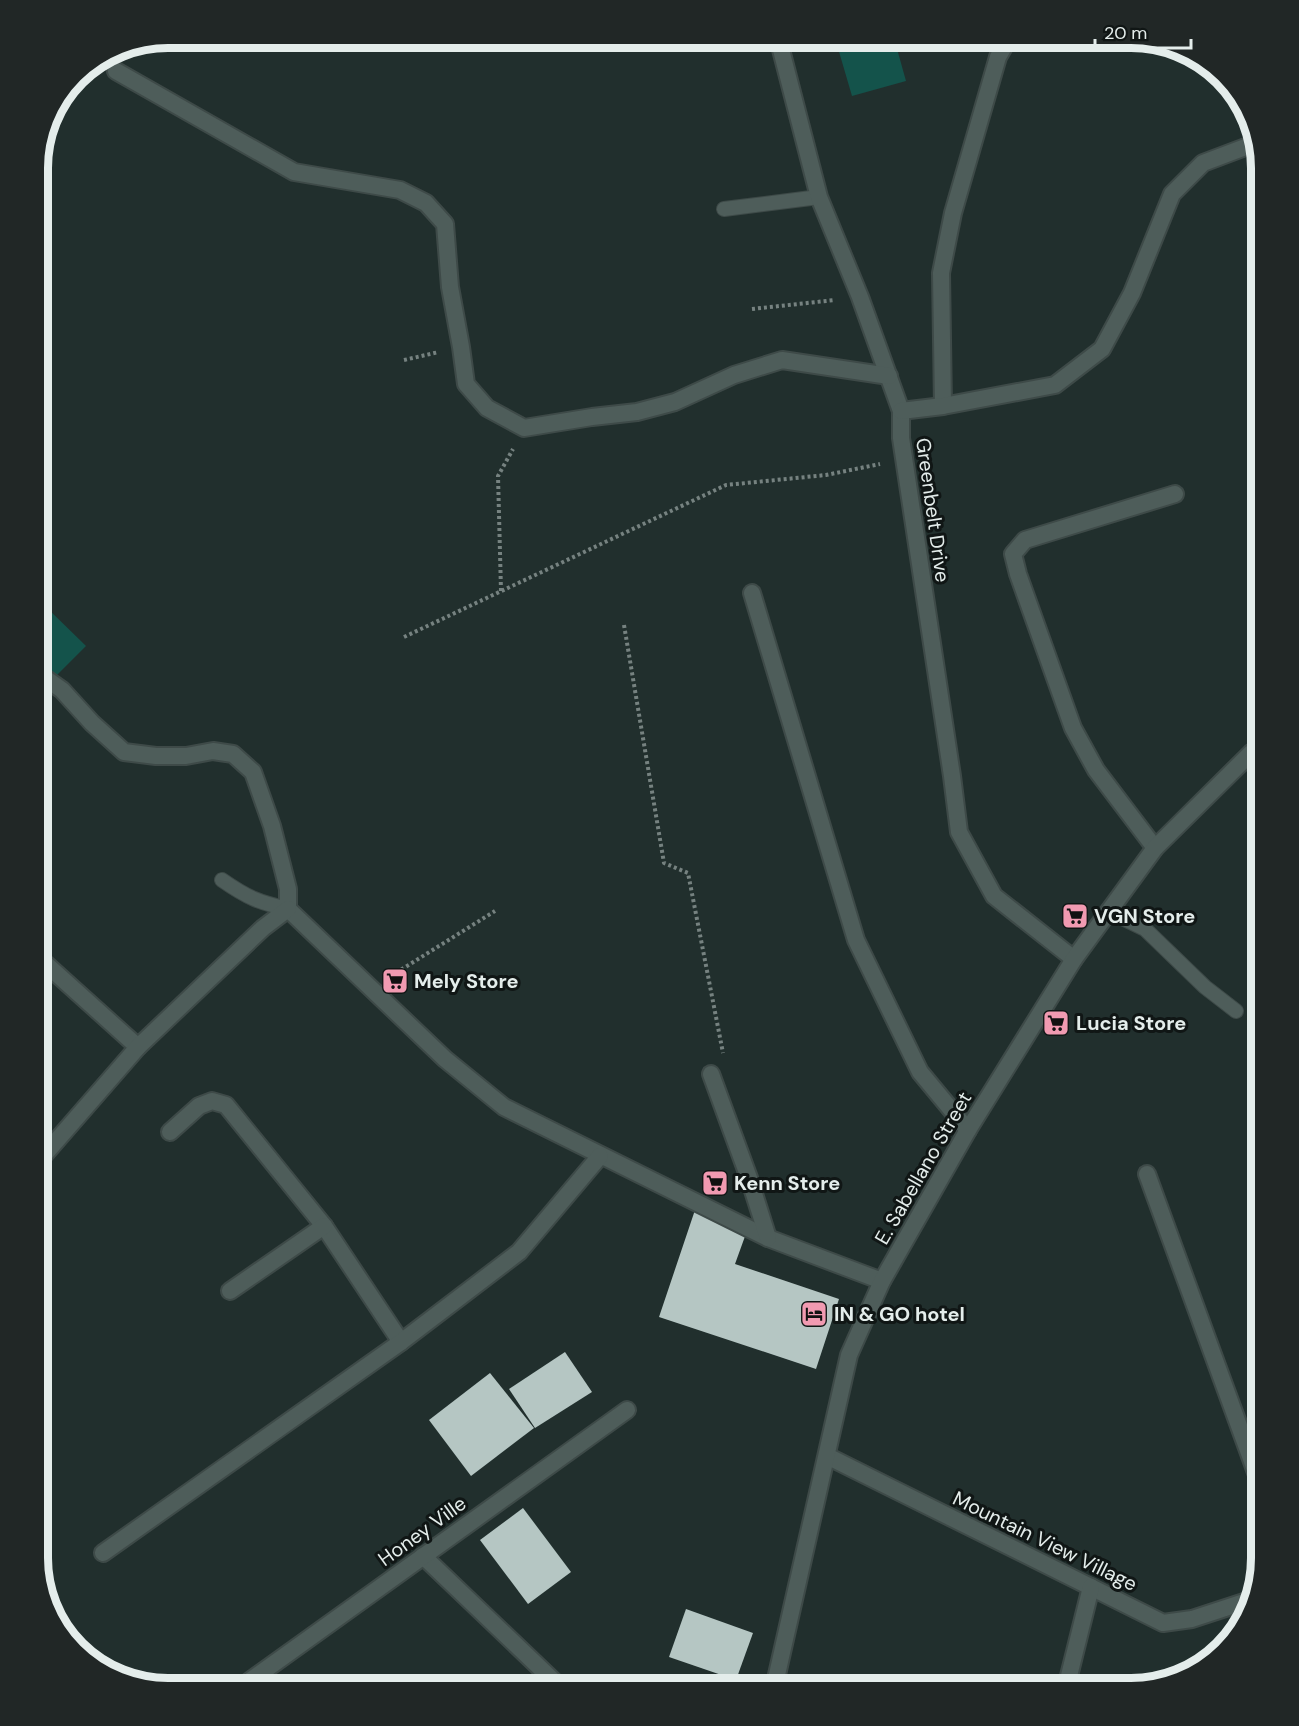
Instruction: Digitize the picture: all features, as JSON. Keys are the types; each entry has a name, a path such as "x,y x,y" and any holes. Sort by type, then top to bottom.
{"street":[{"name":"Greenbelt Drive","path":"781,48 819,197 860,297 901,411 901,438 959,832 994,896 1074,959"},
{"path":"944,406 941,273 953,213 998,57 1003,48"},
{"path":"116,71 294,172 400,190 426,203 445,224 450,286 466,384 487,408 524,428 637,412 675,402 734,375 782,360 889,376"},
{"path":"901,411 944,406 1055,385 1102,349 1132,293 1172,194 1203,163 1249,146"},
{"path":"1155,848 1096,770 1073,729 1013,554 1025,540 1175,494"},
{"path":"752,593 856,940 920,1072 968,1130"},
{"path":"48,680 62,690 92,723 124,752 156,756 186,756 213,751 233,754 253,772 272,825 288,890 288,909 445,1059 504,1107 768,1238 882,1281"},
{"name":"E. Sabellano Street","path":"777,1678 849,1355 882,1281 968,1130 1074,959 1155,848 1251,753"},
{"path":"48,1150 138,1047 263,928 288,909"},
{"path":"48,966 138,1047"},
{"path":"711,1074 768,1238"},
{"path":"170,1132 198,1106 212,1101 226,1105 324,1226 401,1342"},
{"path":"104,1553 401,1342 519,1252 600,1156"},
{"path":"1147,1174 1251,1456"},
{"path":"230,1292 324,1226"},
{"name":"Honey Ville","path":"254,1678 627,1410"},
{"name":"Mountain View Village","path":"827,1456 1163,1623 1192,1619 1242,1602"},
{"path":"423,1556 550,1678"},
{"path":"1069,1678 1091,1587"}],"lane":[{"path":"724,209 819,197"},
{"path":"222,880 259,902 288,909"},
{"path":"1108,911 1145,930 1205,987 1236,1011"}],"path":[{"path":"752,309 860,297"},
{"path":"404,360 461,347"},
{"path":"501,591 498,476 524,428"},
{"path":"404,637 726,485 826,475 904,459"},
{"path":"624,624 664,863 688,873 724,1051 711,1074"},
{"path":"371,988 495,911"}],"green space":[{"path":"838,48 897,48 906,81 852,96"},
{"path":"48,609 86,646 48,684"}],"building":[{"path":"695,1210 748,1228 735,1264 839,1299 816,1369 659,1317"},
{"path":"565,1352 592,1392 535,1428 509,1389"},
{"path":"490,1373 534,1428 471,1476 429,1420"},
{"path":"523,1508 571,1572 528,1604 480,1540"},
{"path":"686,1609 753,1633 737,1678 730,1678 669,1657"}],"place":[{"name":"VGN Store","path":"1075,916"},
{"name":"Mely Store","path":"395,981"},
{"name":"Lucia Store","path":"1056,1023"},
{"name":"Kenn Store","path":"715,1183"},
{"name":"IN & GO hotel","path":"814,1314"}]}
